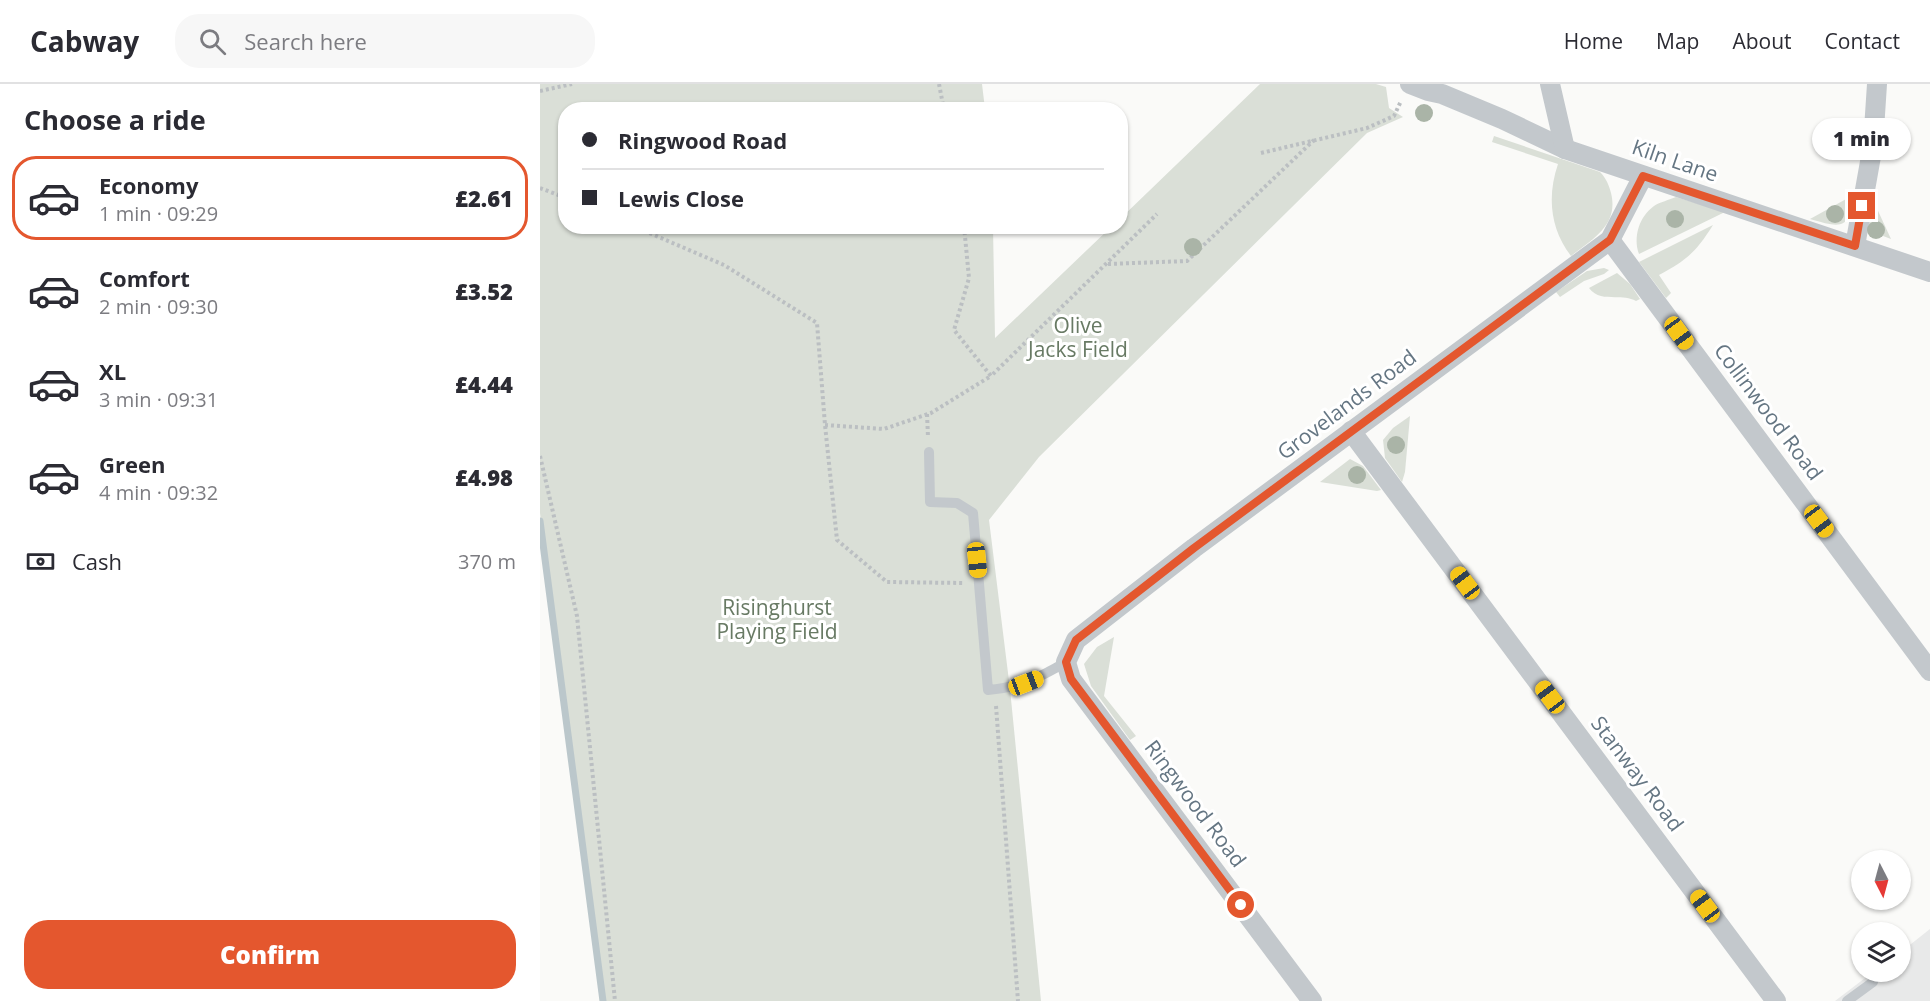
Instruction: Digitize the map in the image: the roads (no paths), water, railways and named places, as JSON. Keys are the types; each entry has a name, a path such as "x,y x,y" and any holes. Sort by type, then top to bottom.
{"street":[{"path":"1550,84 1565,149"},
{"path":"1855,246 1873,145 1877,84"},
{"name":"Kiln Lane","path":"1407,89 1442,94 1565,149 1930,272"},
{"name":"Grovelands Road","path":"1066,662 1076,640 1194,548 1610,240 1643,176"},
{"name":"Collinwood Road","path":"1610,240 1930,671"},
{"name":"Stanway Road","path":"1351,431 1776,1001"},
{"name":"Ringwood Road","path":"1066,662 1071,679 1312,1001"}],"lane":[{"path":"929,452 930,502 957,503 973,513 988,690 1010,689 1041,677 1066,662"},
{"path":"1847,1001 1873,982"}],"waterway":[{"path":"540,521 603,1001"}],"park label":[{"name":"Olive Jacks Field","path":"1078,338"},
{"name":"Risinghurst Playing Field","path":"777,620"}]}
